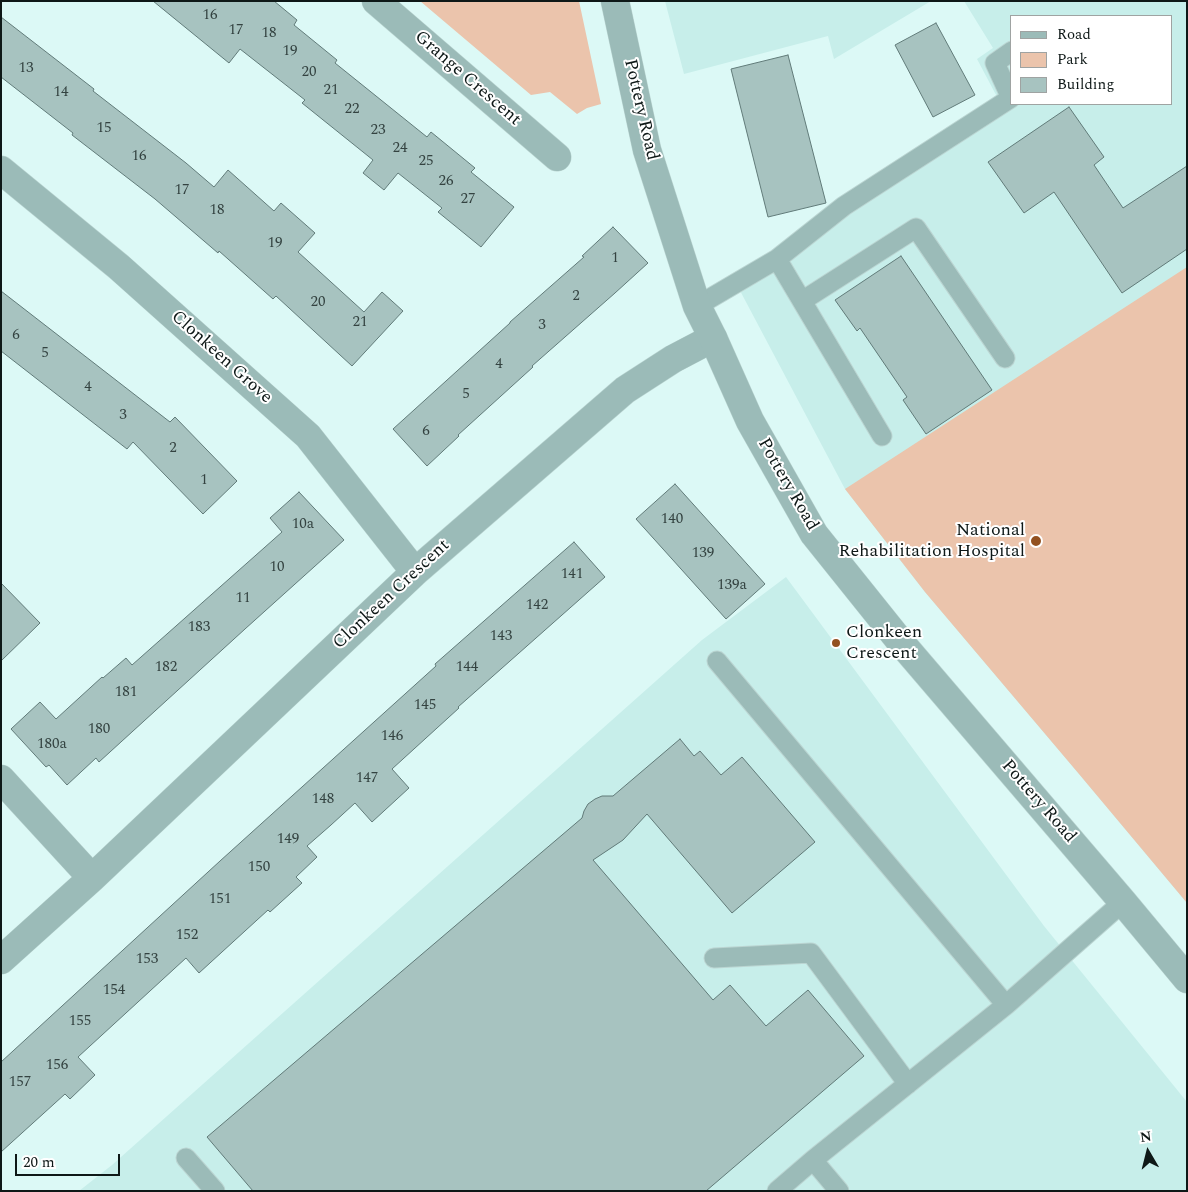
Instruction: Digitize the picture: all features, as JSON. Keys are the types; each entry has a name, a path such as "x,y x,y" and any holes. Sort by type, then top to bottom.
{"street":[{"name":"Grange Crescent","path":"376,1 557,157"},
{"name":"Pottery Road","path":"615,1 647,150 697,306 750,421 814,534 909,653 1187,979"},
{"name":"Clonkeen Grove","path":"1,170 119,267 308,436 415,572"},
{"name":"Clonkeen Crescent","path":"1,960 92,878 415,572 624,390 673,359 713,338"},
{"path":"1,779 92,878"}],"lane":[{"path":"1010,52 995,63 1010,94"},
{"path":"697,306 777,259 844,206 1010,99"},
{"path":"802,302 916,228 1005,358"},
{"path":"777,259 882,436"},
{"path":"717,661 1006,1005"},
{"path":"777,1191 812,1160 1006,1005 1123,902"},
{"path":"714,958 812,953 908,1084"},
{"path":"186,1158 215,1191"},
{"path":"812,1160 839,1191"}],"shaded area":[{"path":"665,1 931,1 834,59 828,36 684,74"},
{"path":"964,1 1187,1 1187,903 925,592 845,489 737,285 1006,110 977,59 993,48"},
{"path":"786,577 1044,926 1187,1102 1187,1191 79,1191 112,1165 702,640"}],"green space":[{"path":"420,1 579,1 601,104 587,108 577,114 550,92 531,95"},
{"name":"National Rehabilitation Hospital","path":"1187,267 1187,903 925,592 845,489"}],"building":[{"path":"153,1 274,1 297,20 294,25 337,60 335,63 427,137 431,132 475,168 471,172 514,207 481,247 438,212 442,208 398,173 384,190 363,173 373,160 302,103 305,100 240,49 229,63"},
{"path":"1,17 94,89 93,91 214,187 228,170 274,211 281,203 315,233 298,252 364,312 382,292 403,311 352,366 276,296 273,299 219,251 218,253 155,199 1,77"},
{"path":"936,23 975,95 933,117 895,45"},
{"path":"788,55 826,203 768,217 731,69"},
{"path":"1069,107 1104,157 1094,165 1123,208 1187,166 1187,249 1122,293 1054,192 1024,213 988,162"},
{"path":"613,227 648,263 532,366 427,466 393,429 584,257 582,256"},
{"path":"901,256 992,390 926,434 903,400 907,397 860,328 857,331 835,300"},
{"path":"1,291 170,422 175,417 237,481 203,514 133,442 127,449 1,351"},
{"path":"675,484 765,584 726,619 636,519"},
{"path":"299,492 344,540 99,762 96,758 67,785 49,765 46,767 11,729 40,702 56,719 126,658 132,665 282,532 270,518"},
{"path":"574,542 605,577 458,707 392,769 409,788 372,822 355,803 307,846 317,857 296,877 302,883 270,912 268,910 199,973 186,958 78,1057 95,1075 70,1099 65,1094 1,1152 1,1062 436,666 435,664"},
{"path":"1,583 40,623 1,661"},
{"path":"680,739 694,756 700,751 721,775 742,757 815,842 732,913 647,814 623,840 593,860 713,1000 730,985 766,1026 808,990 864,1056 706,1191 253,1191 207,1137 582,818 588,804 602,796 613,796"}],"place":[{"name":"National Rehabilitation Hospital","path":"1036,541"},
{"name":"Clonkeen Crescent","path":"836,643"}]}
